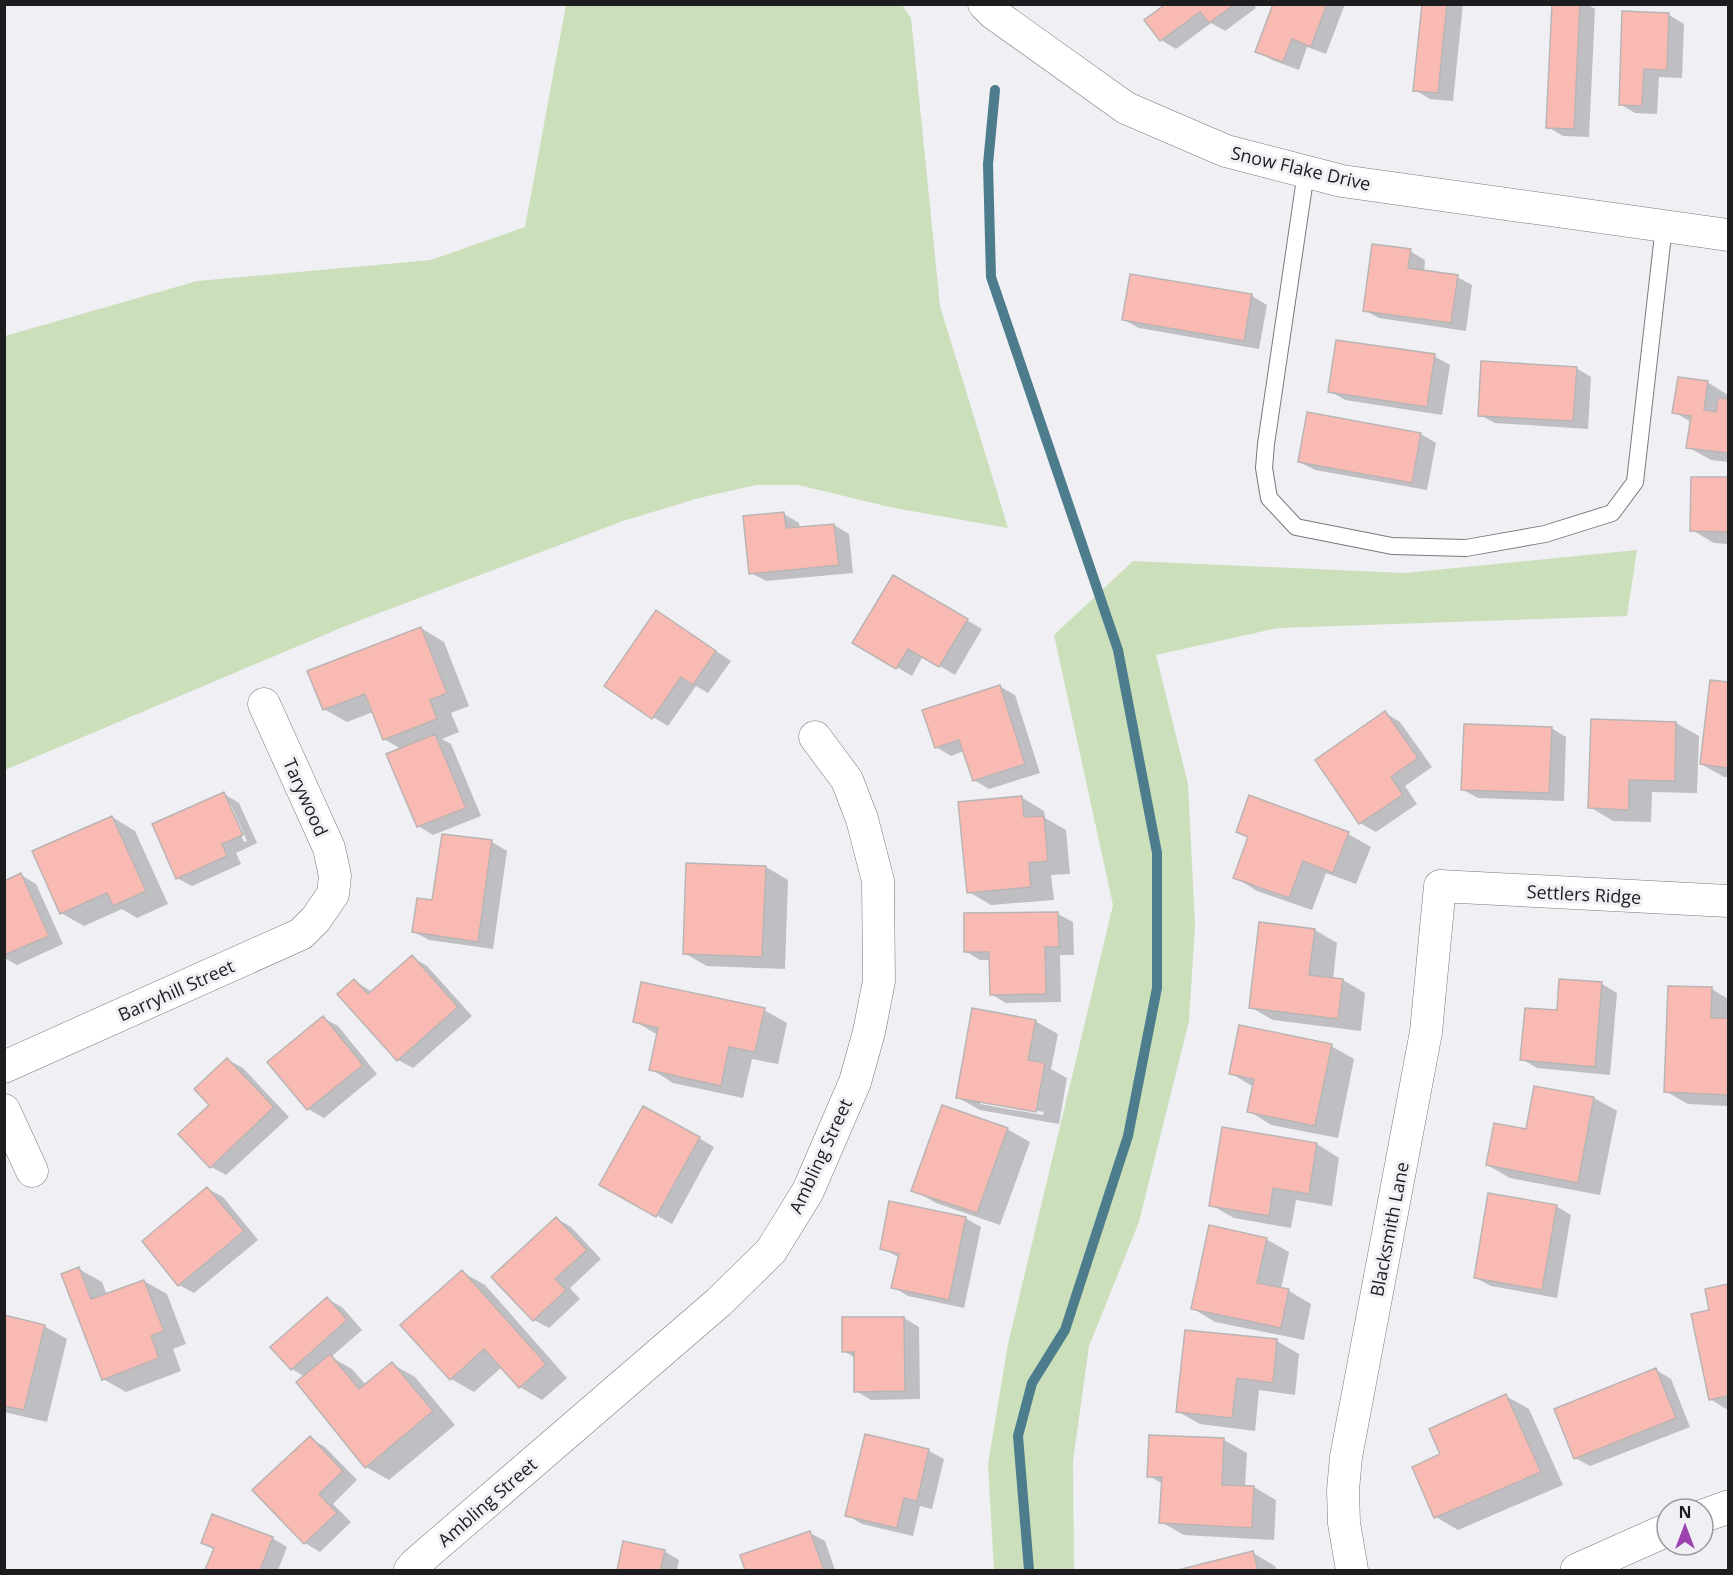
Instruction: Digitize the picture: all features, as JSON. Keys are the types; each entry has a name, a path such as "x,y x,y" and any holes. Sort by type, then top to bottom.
{"street":[{"name":"Snow Flake Drive","path":"984,4 993,13 1126,108 1226,151 1342,182 1728,235"},
{"name":"Tarywood","path":"264,704 329,848 335,876 333,894"},
{"name":"Ambling Street","path":"410,1570 719,1302 771,1251 808,1191 855,1082 869,1032 879,981 878,880 862,819 847,780 815,737"},
{"name":"Settlers Ridge","path":"1440,886 1728,901"},
{"name":"Blacksmith Lane","path":"1352,1570 1344,1523 1343,1490 1346,1457 1426,1032 1440,886"},
{"name":"Barryhill Street","path":"4,1066 302,934 333,894"},
{"path":"4,1110 32,1172"},
{"path":"1577,1570 1655,1535"}],"lane":[{"path":"1306,172 1266,444 1264,468 1269,498 1296,527 1392,546 1466,548 1545,534 1612,513 1635,482 1664,226"}],"green space":[{"path":"566,5 902,5 911,18 940,306 1008,528 894,508 798,485 756,485 699,498 623,521 350,624 5,770 5,336 197,281 431,260 525,227"},
{"path":"1637,550 1627,616 1278,628 1156,655 1188,784 1195,925 1189,1021 1139,1222 1089,1346 1073,1461 1074,1570 994,1570 988,1464 1008,1344 1113,905 1054,635 1133,561 1405,573"}],"building":[{"path":"1166,4 1235,4 1209,23 1200,12 1160,41 1144,20"},
{"path":"1273,4 1327,4 1311,47 1292,39 1283,62 1255,52"},
{"path":"1422,4 1447,4 1438,93 1413,91"},
{"path":"1552,4 1580,4 1574,129 1546,128"},
{"path":"1622,11 1669,13 1667,70 1644,69 1642,106 1619,105"},
{"path":"1372,244 1411,249 1408,268 1458,275 1451,323 1363,311"},
{"path":"1130,274 1252,294 1244,341 1122,320"},
{"path":"1336,340 1435,354 1427,407 1328,392"},
{"path":"1481,361 1577,367 1573,421 1478,416"},
{"path":"1678,377 1708,381 1704,410 1716,412 1718,398 1728,399 1728,453 1686,448 1691,416 1672,413"},
{"path":"1307,412 1421,433 1412,483 1298,462"},
{"path":"1691,477 1728,477 1728,532 1690,531"},
{"path":"784,512 786,528 834,524 839,565 749,574 743,516"},
{"path":"893,575 968,619 939,667 908,649 896,669 852,643"},
{"path":"656,610 716,651 693,685 681,677 652,719 604,686"},
{"path":"421,627 447,693 430,700 437,719 383,740 365,694 323,710 307,671"},
{"path":"1710,680 1728,682 1728,768 1700,764"},
{"path":"1000,685 1025,764 973,781 959,740 935,748 922,710"},
{"path":"1385,711 1418,758 1391,777 1403,795 1359,824 1315,760"},
{"path":"1591,719 1676,722 1675,781 1629,780 1629,810 1588,808"},
{"path":"1464,724 1552,727 1549,793 1461,790"},
{"path":"435,734 466,808 417,827 386,754"},
{"path":"224,792 243,835 222,844 227,856 176,879 152,824"},
{"path":"1249,795 1349,832 1333,873 1303,861 1289,898 1233,878 1248,837 1236,832"},
{"path":"1022,796 1024,817 1044,816 1048,861 1029,863 1031,887 967,893 958,802"},
{"path":"112,816 146,891 113,906 107,893 60,914 32,851"},
{"path":"442,834 492,840 478,942 412,932 417,898 432,900"},
{"path":"686,863 766,866 762,957 683,954"},
{"path":"21,873 49,936 4,955 4,881"},
{"path":"1058,912 1059,947 1045,947 1046,994 990,995 989,952 964,952 964,913"},
{"path":"1259,922 1315,929 1309,975 1343,979 1338,1019 1249,1008"},
{"path":"412,955 458,1007 397,1061 337,994 354,979 368,994"},
{"path":"1559,979 1602,982 1595,1067 1520,1060 1525,1008 1557,1010"},
{"path":"641,982 765,1008 755,1052 729,1047 721,1086 649,1070 658,1028 633,1022"},
{"path":"1668,986 1712,987 1711,1018 1728,1018 1728,1095 1664,1092"},
{"path":"972,1008 1036,1020 1028,1060 1045,1063 1036,1112 956,1098"},
{"path":"323,1016 363,1065 307,1110 267,1062"},
{"path":"1239,1025 1332,1044 1315,1126 1247,1112 1254,1079 1229,1074"},
{"path":"227,1058 274,1107 210,1168 178,1134 209,1105 194,1089"},
{"path":"1534,1086 1594,1097 1578,1183 1486,1165 1494,1123 1526,1129"},
{"path":"942,1105 1008,1128 977,1213 911,1191"},
{"path":"643,1106 700,1137 656,1217 599,1185"},
{"path":"1222,1127 1317,1143 1309,1194 1273,1188 1269,1216 1209,1206"},
{"path":"207,1187 244,1231 178,1286 142,1241"},
{"path":"1488,1193 1557,1205 1542,1290 1474,1278"},
{"path":"889,1201 966,1217 949,1300 891,1288 899,1254 880,1249"},
{"path":"556,1217 587,1250 555,1279 566,1290 533,1321 491,1277"},
{"path":"1209,1225 1267,1238 1257,1283 1289,1289 1281,1328 1191,1309"},
{"path":"79,1267 91,1299 144,1280 164,1331 151,1336 159,1358 102,1380 61,1274"},
{"path":"462,1270 546,1364 519,1388 484,1349 450,1380 400,1325"},
{"path":"1728,1284 1728,1396 1709,1400 1691,1314 1709,1310 1705,1289"},
{"path":"327,1297 347,1320 291,1370 270,1347"},
{"path":"4,1315 45,1325 24,1410 4,1406"},
{"path":"842,1317 904,1317 905,1391 854,1392 854,1352 842,1352"},
{"path":"1185,1330 1277,1339 1273,1383 1237,1378 1232,1418 1176,1412"},
{"path":"330,1354 359,1389 392,1362 433,1411 365,1468 296,1382"},
{"path":"1656,1368 1676,1418 1574,1459 1554,1409"},
{"path":"1506,1394 1541,1472 1434,1518 1412,1467 1440,1454 1429,1429"},
{"path":"865,1434 929,1449 917,1501 904,1498 897,1528 845,1516"},
{"path":"1149,1435 1224,1438 1222,1485 1254,1486 1252,1528 1159,1523 1162,1477 1147,1477"},
{"path":"310,1436 343,1471 319,1494 337,1513 304,1544 252,1490"},
{"path":"212,1514 273,1537 260,1570 205,1570 214,1548 201,1543"},
{"path":"810,1531 824,1570 745,1570 740,1555"},
{"path":"623,1541 665,1550 661,1568 674,1570 617,1570"},
{"path":"1253,1551 1258,1570 1178,1570"}],"waterway":[{"path":"995,90 988,164 991,277 1118,650 1157,853 1157,988 1128,1136 1065,1330 1032,1383 1018,1436 1029,1570"}]}
